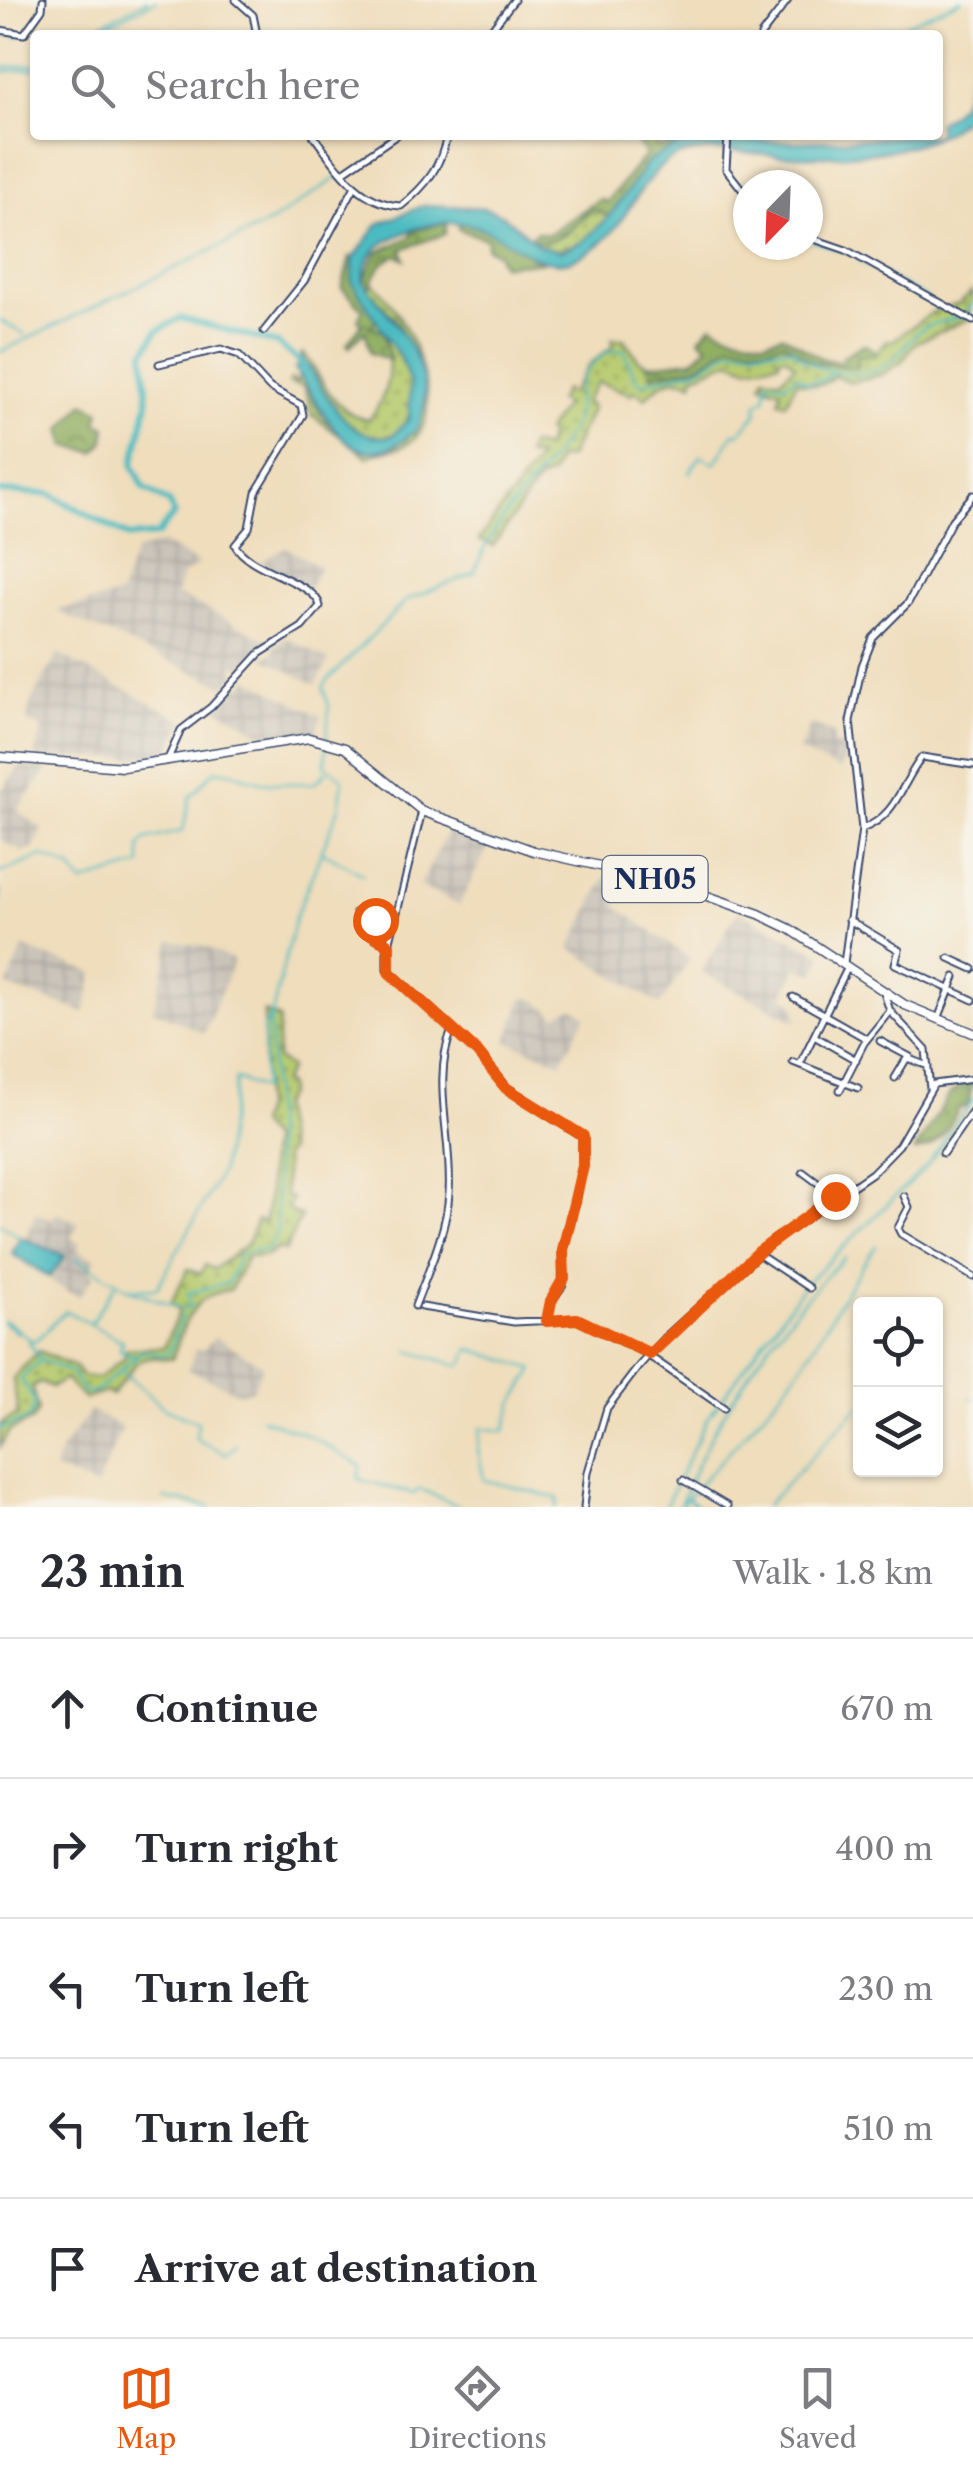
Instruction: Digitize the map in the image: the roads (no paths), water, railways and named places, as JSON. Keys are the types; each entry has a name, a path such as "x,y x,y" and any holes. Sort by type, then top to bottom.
{"main road":[{"name":"NH05","path":"0,757 82,767 166,764 318,740 334,744 352,752 422,811 534,851 661,880 725,901 790,929 883,990 973,1033"}],"street":[{"path":"0,30 24,34 42,10 43,0"},
{"path":"236,0 254,14 256,30"},
{"path":"491,30 514,0"},
{"path":"765,30 788,0"},
{"path":"316,140 354,188 386,205 402,206 426,186 446,140"},
{"path":"342,172 390,140"},
{"path":"729,140 726,170 733,183"},
{"path":"264,331 304,281 354,188"},
{"path":"823,242 846,250 970,319"},
{"path":"160,364 222,349 239,355 270,388 301,405 303,415 256,492 249,528 234,545 254,563 313,593 320,606 302,628 259,654 211,707 181,730 166,764"},
{"path":"858,1088 797,1063 816,1037 846,966 862,829 850,721 862,666 873,638 908,603 952,520 973,495"},
{"path":"862,829 878,822 896,803 922,757 973,766"},
{"path":"422,811 389,945 389,972 477,1052 506,1088 583,1136 583,1166 563,1250 564,1278 551,1301 547,1321"},
{"path":"356,912 375,920 371,934 389,945"},
{"path":"849,920 898,950 895,964 973,1000"},
{"path":"949,958 973,969"},
{"path":"938,1019 954,977"},
{"path":"883,990 890,1011 914,1032 926,1050 930,1089"},
{"path":"793,996 867,1038"},
{"path":"840,1090 867,1038 890,1011"},
{"path":"452,1030 442,1060 450,1132 449,1198 418,1307 514,1322 577,1319 650,1355 724,1408"},
{"path":"816,1037 856,1060"},
{"path":"880,1041 929,1067"},
{"path":"895,1078 910,1056"},
{"path":"584,1507 588,1472 607,1408 650,1355 758,1254 835,1196 864,1180 899,1146 930,1089 939,1080 973,1078"},
{"path":"944,1153 973,1110"},
{"path":"803,1172 835,1196"},
{"path":"904,1196 909,1207 898,1228 901,1234 973,1277"},
{"path":"758,1254 809,1288"},
{"path":"683,1480 728,1506"}],"water":[{"path":"973,57 973,103 961,120 943,133 943,119 964,96"},
{"path":"927,140 894,149 840,155 716,151 685,154 659,168 605,239 572,260 553,262 536,258 483,229 460,223 434,224 385,242 370,257 363,282 412,349 424,388 424,408 417,429 394,446 375,451 358,448 343,438 295,370 301,356 349,423 361,432 392,436 409,419 410,384 401,359 352,282 354,258 378,224 425,205 485,208 503,215 540,246 561,251 582,242 609,217 649,161 684,142"},
{"path":"20,1237 65,1256 50,1277 12,1254"}],"waterway":[{"path":"90,30 147,0"},
{"path":"98,30 156,0"},
{"path":"869,30 902,26 961,0"},
{"path":"0,32 19,37 30,32"},
{"path":"0,68 30,65"},
{"path":"0,72 30,69"},
{"path":"0,352 271,222 341,175"},
{"path":"823,244 843,251"},
{"path":"858,260 930,300"},
{"path":"966,312 973,304"},
{"path":"183,1310 191,1306 188,1293 228,1283 239,1256 254,1250 268,1251 277,1232 270,1022 295,918 339,808 343,779 325,765 329,706 323,688 327,681 407,600 474,573 506,514 570,431 585,373 609,351 624,350 636,380 641,383 698,369 732,349 793,349 824,369 865,373 888,364 921,329 959,317"},
{"path":"0,492 50,494 129,537 157,535 174,514 169,503 144,488 133,465 148,402 144,353 157,331 180,318 278,344 304,366"},
{"path":"0,320 24,334"},
{"path":"689,473 701,456 715,464 734,433 739,434 757,413 757,403 765,399 768,381 785,384 797,376 808,383 826,379 831,371"},
{"path":"0,873 43,856 71,868 82,883 141,865 140,847 145,840 183,831 190,797 214,771 282,784 315,783 326,772"},
{"path":"321,851 363,875"},
{"path":"0,890 0,908"},
{"path":"128,1289 157,1288 221,1172 236,1079 263,1089 264,1027 271,1015"},
{"path":"806,1283 926,1167 973,1100"},
{"path":"0,1224 20,1237"},
{"path":"679,1507 796,1373 876,1246"},
{"path":"75,1258 128,1289 181,1308"},
{"path":"680,1506 709,1441 749,1374 795,1311 844,1258"},
{"path":"90,1324 115,1285"},
{"path":"665,1507 707,1419 803,1287"},
{"path":"6,1321 34,1342 66,1311 122,1341 120,1350 134,1356"},
{"path":"0,1429 30,1418 35,1402 21,1379 41,1360 72,1373 85,1393 96,1392 142,1351 165,1355 170,1351 182,1315"},
{"path":"3,1321 17,1333"},
{"path":"28,1341 40,1358"},
{"path":"409,1351 461,1366 470,1349 534,1369 513,1404 505,1431 481,1428 478,1450 484,1480 558,1498 557,1507"},
{"path":"123,1372 164,1408 198,1422 196,1439 226,1454 236,1445"},
{"path":"765,1507 853,1413"},
{"path":"261,1418 308,1435 361,1466 358,1479 414,1494 420,1489 460,1507"},
{"path":"164,1498 211,1507"},
{"path":"688,1499 699,1507"}]}
